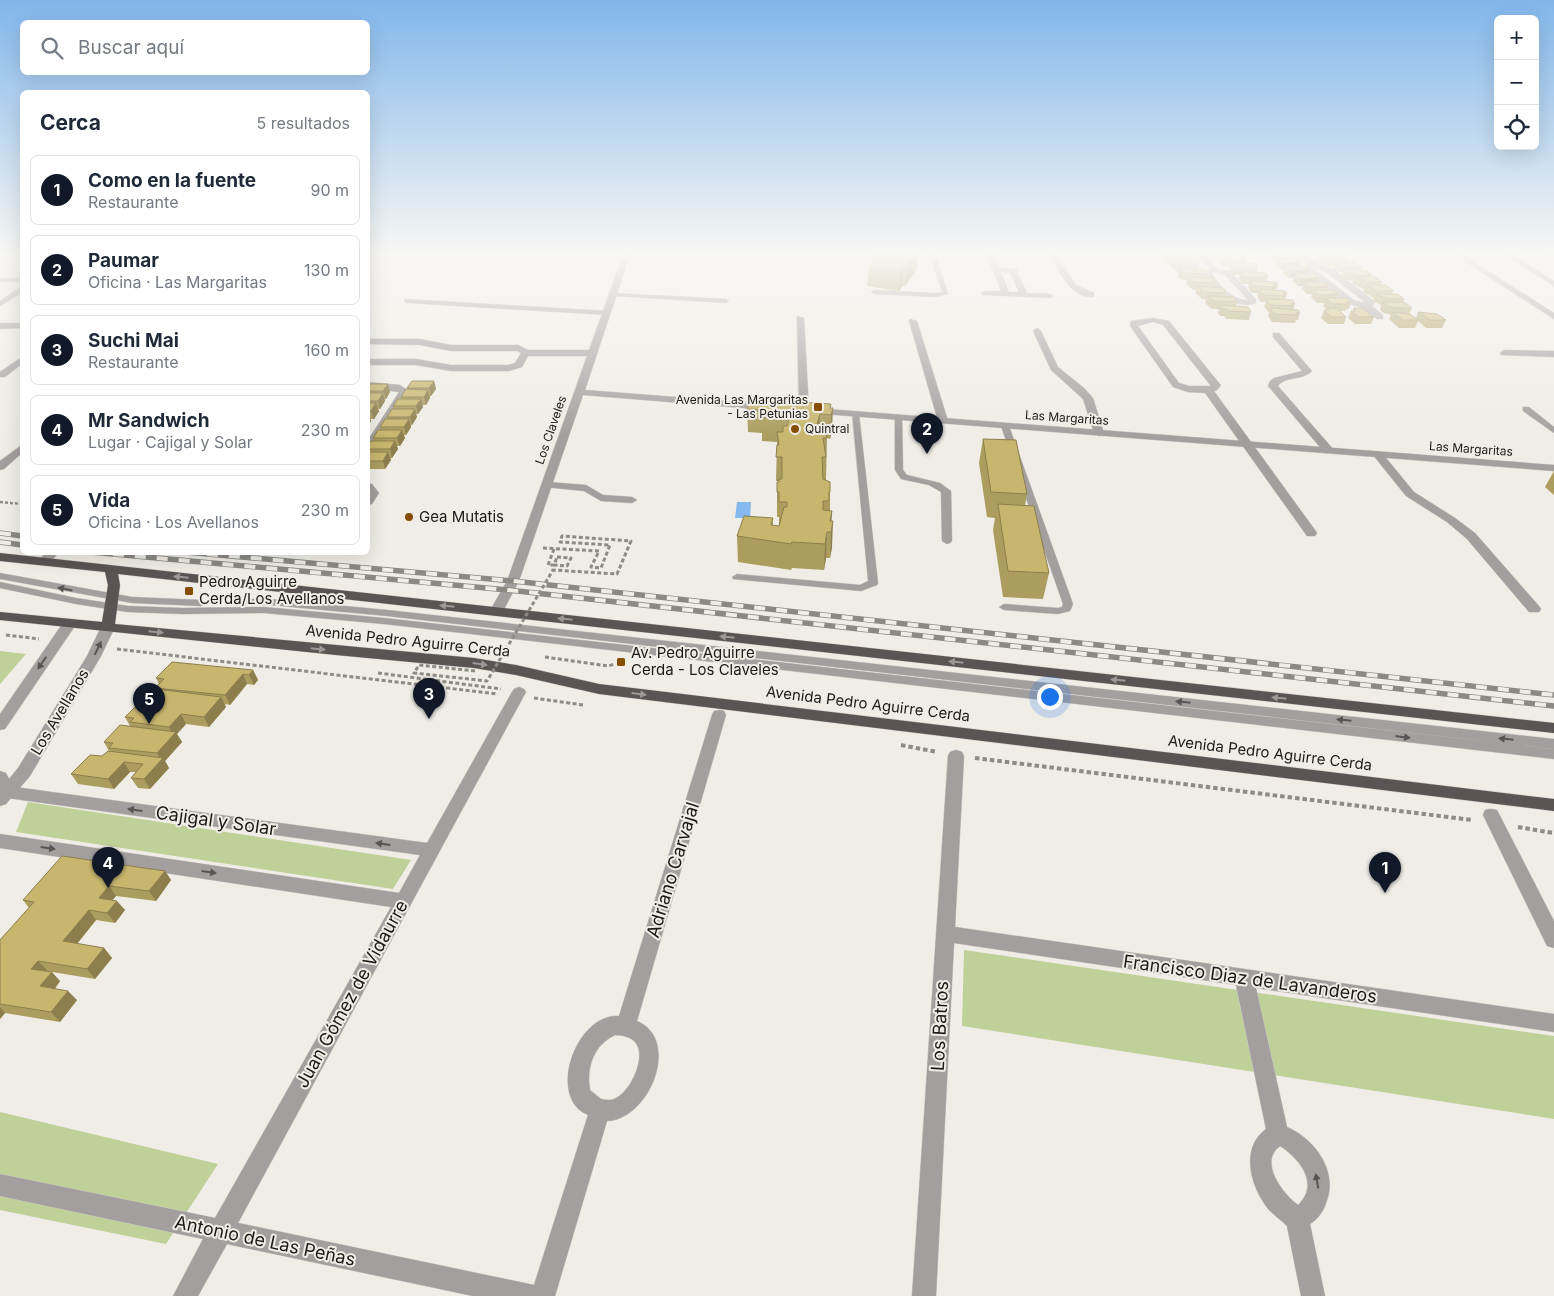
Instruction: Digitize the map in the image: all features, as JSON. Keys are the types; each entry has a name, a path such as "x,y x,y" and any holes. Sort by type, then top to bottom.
{"highway":[{"path":"0,557 48,557 110,569 1554,728"},
{"path":"108,627 113,602 113,576 110,569"},
{"name":"Avenida Pedro Aguirre Cerda","path":"0,616 336,651 460,661 516,670 599,689 1554,805"}],"street":[{"name":"Los Claveles","path":"496,612 513,581 606,315"},
{"name":"Las Margaritas","path":"800,318 799,409 1554,468"},
{"path":"1208,390 1216,385 1168,325 1153,320 1134,323 1134,326 1176,385 1184,388 1208,390 1239,432 1245,444 1311,533"},
{"path":"914,321 943,421"},
{"path":"0,326 20,326"},
{"path":"1037,331 1054,368 1082,390 1088,398 1099,433"},
{"path":"1276,335 1307,371 1301,375 1277,379 1273,382 1273,386 1329,451"},
{"path":"370,342 420,342 451,348 518,348 525,353 593,353"},
{"path":"370,362 416,362 451,368 508,368 519,365 525,353"},
{"path":"1504,354 1554,354"},
{"path":"1,375 20,361"},
{"path":"1,375 19,375"},
{"path":"0,386 19,375"},
{"path":"370,385 404,390 370,444"},
{"path":"579,392 774,408"},
{"path":"0,467 20,450"},
{"path":"1378,455 1410,494 1451,520 1470,536 1534,608"},
{"path":"0,725 70,622"},
{"name":"Los Avellanos","path":"1,790 24,772 99,646 108,627"},
{"name":"Juan Gómez de Vidaurre","path":"185,1296 518,694"},
{"name":"Adriano Carvajal","path":"626,1025 719,715"},
{"name":"Los Batros","path":"924,1296 956,756"},
{"name":"Cajigal y Solar","path":"1,790 431,850"},
{"path":"1493,819 1554,940"},
{"path":"0,841 403,901"},
{"name":"Francisco Diaz de Lavanderos","path":"945,934 1554,1023"},
{"path":"1244,978 1278,1134"},
{"path":"614,1025 626,1025 636,1029 644,1037 648,1046 649,1056 640,1089 633,1099 623,1107 600,1110 589,1104 581,1095 578,1075 588,1046 594,1037 602,1030 614,1025"},
{"path":"543,1296 600,1110"},
{"path":"1278,1134 1264,1144 1260,1154 1260,1166 1273,1196 1283,1208 1297,1218 1313,1296"},
{"path":"1278,1134 1292,1141 1304,1152 1313,1166 1318,1180 1319,1195 1314,1208 1306,1215 1297,1218"},
{"name":"Antonio de Las Peñas","path":"0,1185 531,1296"}],"lane":[{"path":"1526,409 1554,430"},
{"path":"737,577 861,588 873,583 855,414"},
{"path":"898,417 899,470 904,477 932,483 941,486 946,491 947,541"},
{"path":"1004,607 1058,612 1068,607 1005,426"},
{"path":"547,484 586,488 601,498 632,500"},
{"path":"0,576 113,602 270,602 345,609 1554,744"},
{"path":"0,585 183,611 271,611 384,621 1554,754"}],"path":[{"path":"0,502 20,504"},
{"path":"530,534 545,535 541,548 598,551 591,567 601,568 610,545 560,542 562,536 631,541 617,574 553,570"},
{"path":"474,671 419,665 414,672 487,681 553,570 555,563 557,557 571,558 567,566 558,566 548,565 554,549"},
{"path":"0,634 57,641"},
{"path":"99,646 518,694 593,706"},
{"path":"900,745 956,756 1493,819 1554,833"}],"green space":[{"path":"0,651 26,654 0,684"},
{"path":"28,802 411,860 393,889 16,832"},
{"path":"964,950 1554,1036 1554,1119 962,1026"},
{"path":"0,1112 218,1164 166,1244 0,1210"}],"water":[{"path":"737,502 751,502 750,518 735,518"}],"building":[{"path":"1329,315 1346,317 1331,317"},
{"path":"1356,315 1374,317 1358,317"},
{"path":"1397,315 1412,315 1418,320 1403,320"},
{"path":"1423,315 1439,315 1446,320 1430,320"},
{"path":"412,381 434,381 429,388 407,388"},
{"path":"370,384 388,384 383,391 370,391"},
{"path":"406,389 428,390 424,397 401,397"},
{"path":"370,393 383,393 378,401 370,401"},
{"path":"398,399 421,399 416,406 393,406"},
{"path":"755,399 831,404 830,408 833,408 831,415 820,414 816,427 824,427 823,434 826,434 827,438 823,438 826,457 822,457 823,479 830,482 830,492 829,501 823,501 823,510 832,511 830,521 833,521 831,532 827,532 825,544 792,542 791,544 737,536 744,516 773,518 771,525 779,526 784,507 787,507 787,502 779,502 777,482 779,482 779,479 782,479 782,457 776,457 777,445 779,445 777,432 783,432 783,426 787,426 789,419 762,417 765,410 747,409 750,402 753,402"},
{"path":"370,403 376,403 371,411"},
{"path":"392,409 415,409 410,417 387,417"},
{"path":"385,419 409,419 404,427 380,427"},
{"path":"378,430 402,430 397,438 373,438"},
{"path":"983,439 1016,440 1027,494 991,492"},
{"path":"371,441 395,441 390,449 370,449"},
{"path":"370,452 388,452 383,461 370,461"},
{"path":"998,504 1034,506 1049,573 1008,571"},
{"path":"172,662 253,670 249,675 243,674 225,695 155,688 164,679 156,678"},
{"path":"156,689 221,697 204,717 181,714 169,727 130,722 134,718 125,717 141,701 144,702"},
{"path":"120,725 176,732 157,753 109,748 113,743 104,742"},
{"path":"108,751 163,758 144,779 131,778 143,764 124,762 108,779 71,774 90,755 102,756"},
{"path":"62,856 165,871 149,891 109,886 99,898 117,901 107,913 89,910 63,941 104,948 87,969 38,961 31,969 52,972 40,986 68,991 51,1012 0,1004 0,940 34,902 23,900"}],"railway":[{"path":"0,533 20,536"},
{"path":"0,542 20,545"},
{"path":"124,555 508,590 1554,706"},
{"path":"219,555 513,581 1554,695"}],"place":[{"name":"Avenida Las Margaritas - Las Petunias","path":"818,407"},
{"name":"Quintral","path":"795,429"},
{"name":"Paumar","path":"927,454"},
{"name":"Gea Mutatis","path":"409,517"},
{"name":"Pedro Aguirre Cerda/Los Avellanos","path":"189,591"},
{"name":"Av. Pedro Aguirre Cerda - Los Claveles","path":"621,662"},
{"name":"Suchi Mai","path":"429,719"},
{"name":"Vida","path":"149,724"},
{"name":"Mr Sandwich","path":"108,888"},
{"name":"Como en la fuente","path":"1385,893"}]}
